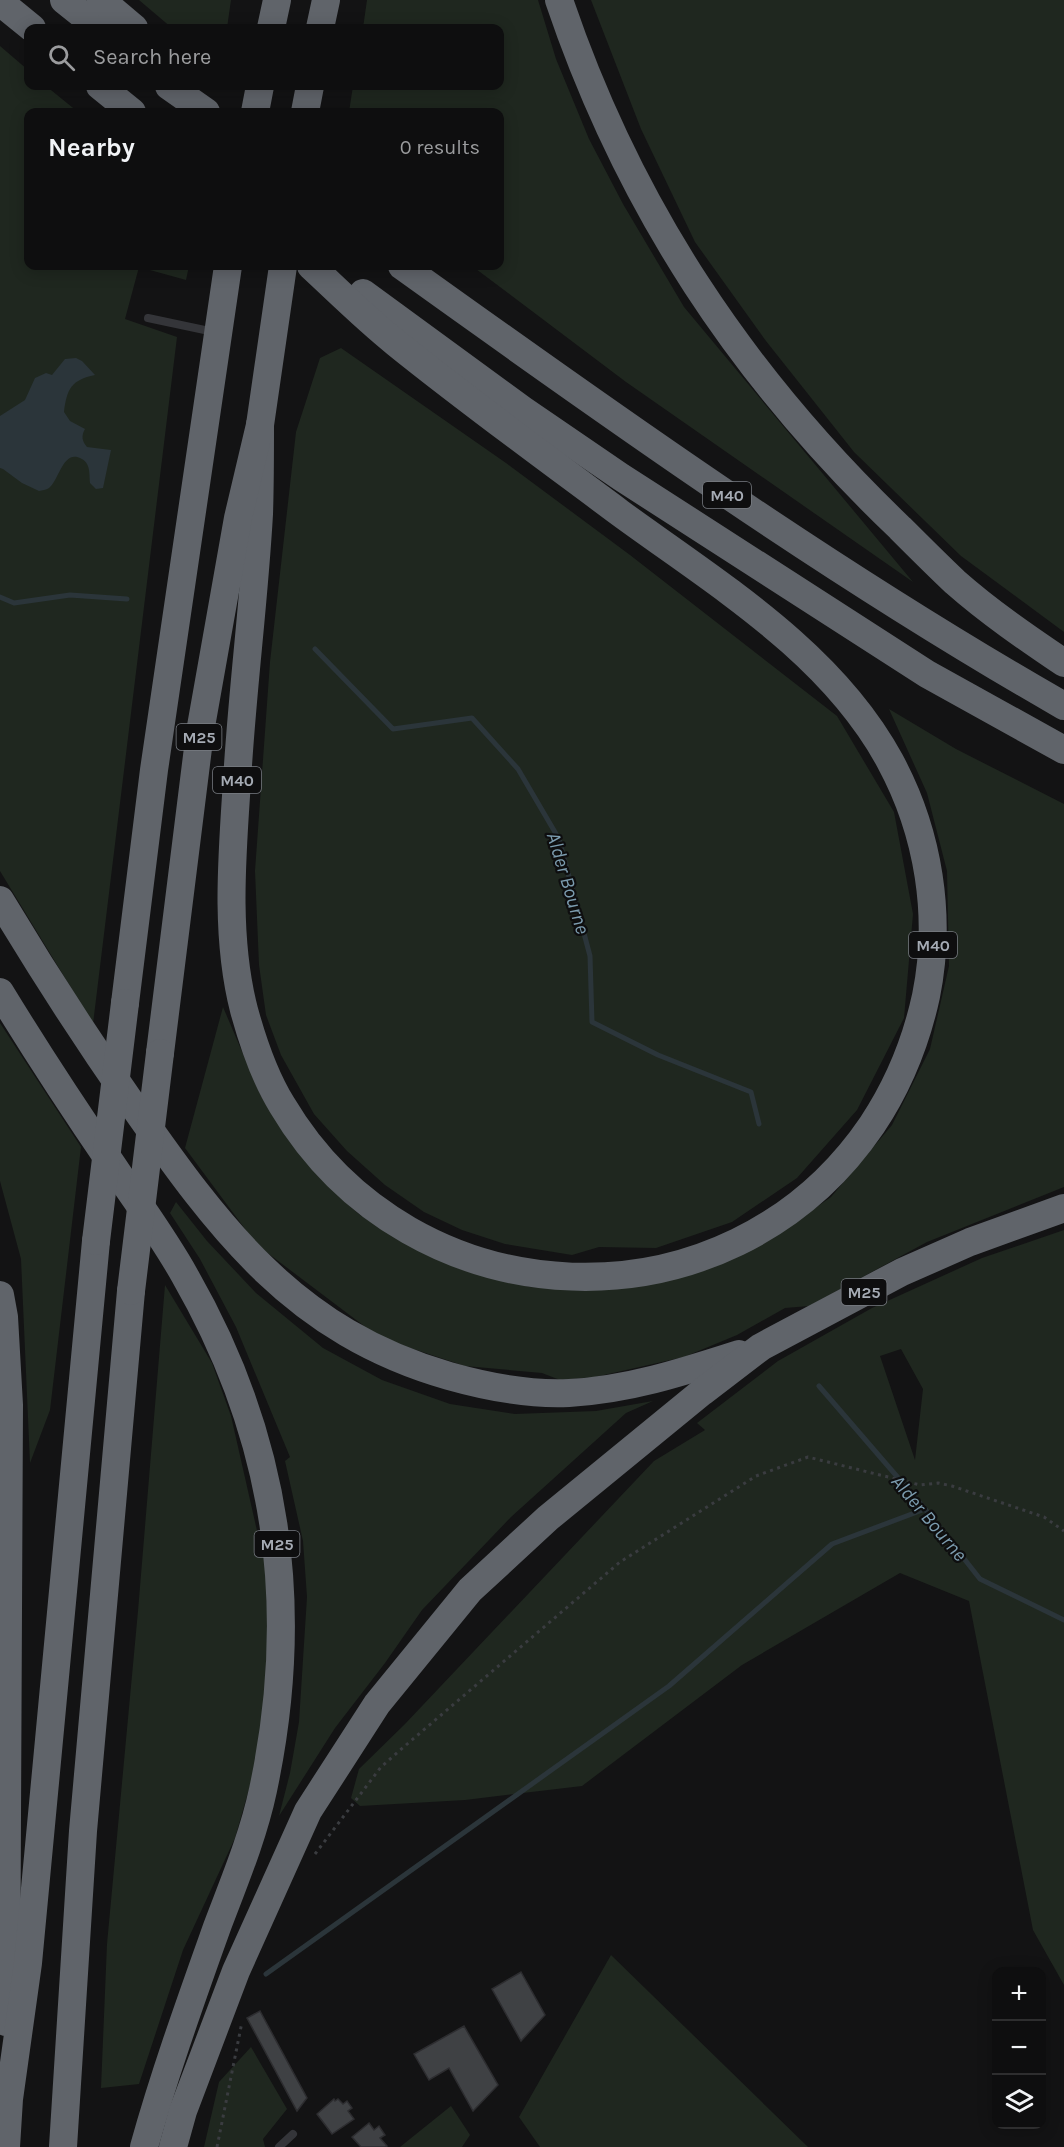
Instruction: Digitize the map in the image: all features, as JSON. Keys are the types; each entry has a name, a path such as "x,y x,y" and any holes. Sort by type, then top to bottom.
{"highway":[{"path":"64,0 94,24"},
{"path":"101,0 129,24"},
{"path":"272,24 277,0"},
{"path":"321,24 326,0"},
{"path":"559,0 590,83 632,176 720,322 749,361 833,461 956,583 998,617 1064,663"},
{"path":"0,2 27,24"},
{"path":"105,90 127,108"},
{"path":"175,90 200,108"},
{"path":"201,90 221,108"},
{"path":"256,108 259,90"},
{"path":"306,108 309,90"},
{"name":"M25","path":"6,2147 9,2099 28,1963 96,1241 154,770 227,270"},
{"name":"M25","path":"63,2147 83,1831 131,1292 200,732 238,518 260,425 282,270"},
{"name":"M40","path":"316,270 375,313 631,483 927,674 1064,750"},
{"name":"M40","path":"260,425 259,514 240,725 233,837 232,910 238,981 250,1029 270,1083 294,1124 338,1176 375,1208 451,1250 513,1270 560,1277 657,1271 719,1250 776,1221 812,1194 857,1146 895,1086 913,1043 931,965 932,905 924,847 905,791 891,763 863,718 807,656 750,608 562,470 403,349 375,313 329,270"},
{"name":"M40","path":"408,270 685,467 835,568 926,626 1064,706"},
{"name":"M25","path":"0,900 87,1040 178,1170 254,1260 278,1283 347,1334 387,1354 426,1369 482,1385 532,1392 567,1393 629,1387 761,1347"},
{"name":"M25","path":"0,992 75,1110 172,1252 211,1324 249,1414 267,1482 276,1532 282,1640 277,1699 263,1790 236,1877 182,2023 144,2147"},
{"name":"M25","path":"173,2147 183,2111 236,1971 308,1811 377,1704 479,1582 548,1518 702,1392 761,1347 902,1272 970,1242 1064,1208"},
{"path":"0,1295 4,1317 9,1406 5,2010 9,2099"}],"lane":[{"path":"148,318 218,333"},
{"path":"279,2147 293,2134"}],"path":[{"path":"313,1857 381,1767 620,1562 756,1476 808,1457 918,1484 938,1483 1044,1517 1064,1531"},
{"path":"217,2147 244,2013"}],"shaded area":[{"path":"139,0 231,0 228,24 167,24"},
{"path":"367,0 538,0 556,59 589,139 623,204 684,307 913,582 626,382 477,270 504,270 504,108 350,108 352,90 504,90 504,24 364,24"},
{"path":"591,0 1064,0 1064,632 961,556 854,452 766,341 695,242 641,129"},
{"path":"0,46 24,67 24,90 51,90 73,108 24,108 24,270 138,270 125,319 177,337 93,1024 0,871"},
{"path":"150,270 188,270 186,280"},
{"path":"341,348 506,463 630,555 837,716 894,812 913,914 904,1018 857,1110 797,1178 732,1222 656,1248 599,1247 572,1255 505,1244 462,1230 424,1212 385,1185 347,1151 314,1114 281,1055 266,1015 259,965 255,871 270,662 296,432 320,358"},
{"path":"76,358 95,375 75,383 67,397 64,412 70,421 85,429 83,438 87,447 111,450 103,488 96,489 90,483 86,463 74,457 65,462 49,488 39,491 0,468 0,416 25,400 35,378 46,373 52,375 65,359"},
{"path":"889,709 956,749 1064,804 1064,1187 927,1242 809,1306 785,1308 737,1335 684,1357 595,1377 560,1380 542,1373 465,1366 380,1338 257,1245 185,1148 223,1007 261,1096 298,1149 346,1203 360,1215 410,1246 463,1270 530,1287 600,1290 684,1276 765,1243 831,1197 892,1125 930,1049 949,966 947,871 927,793"},
{"path":"0,1023 81,1147 50,1410 30,1463 21,1259 0,1181"},
{"path":"176,1202 207,1241 256,1293 323,1348 382,1380 450,1404 515,1414 596,1411 653,1401 626,1413 511,1517 422,1610 335,1728 279,1816 290,1773 299,1722 307,1597 303,1541 285,1461 290,1457 236,1327 200,1259 170,1213"},
{"path":"1064,1230 1064,1985 1033,1930 969,1601 900,1573 742,1665 582,1786 465,1800 360,1806 351,1798 359,1769 405,1724 654,1461 705,1430 697,1423 778,1361 872,1308 982,1258","holes":["901,1349 923,1389 915,1460 880,1356"]},
{"path":"165,1285 212,1363 231,1416 268,1572 265,1704 255,1768 235,1838 183,1950 139,2084 101,2088 107,1944"},
{"path":"611,1955 808,2147 540,2147 519,2117"},
{"path":"251,2047 287,2109 263,2139 265,2147 204,2147 219,2082"},
{"path":"451,2106 470,2135 462,2147 400,2147"}],"building":[{"path":"521,1972 545,2015 521,2041 492,1989"},
{"path":"260,2011 307,2098 297,2111 247,2018"},
{"path":"464,2026 498,2085 473,2111 449,2068 429,2080 414,2054"},
{"path":"334,2099 335,2101 338,2099 343,2104 347,2101 352,2108 348,2111 354,2119 332,2134 317,2114"},
{"path":"369,2123 374,2130 379,2126 385,2135 380,2138 387,2146 361,2147 352,2137"}],"waterway":[{"name":"Alder Bourne","path":"0,597 14,603 70,595 127,599"},
{"name":"Alder Bourne","path":"315,649 393,729 472,718 518,769 559,839 590,956 592,1022 658,1055 751,1092 759,1124"},
{"name":"Alder Bourne","path":"819,1386 925,1509 980,1579 1064,1620"},
{"path":"266,1974 669,1686 832,1544 925,1509"}]}
